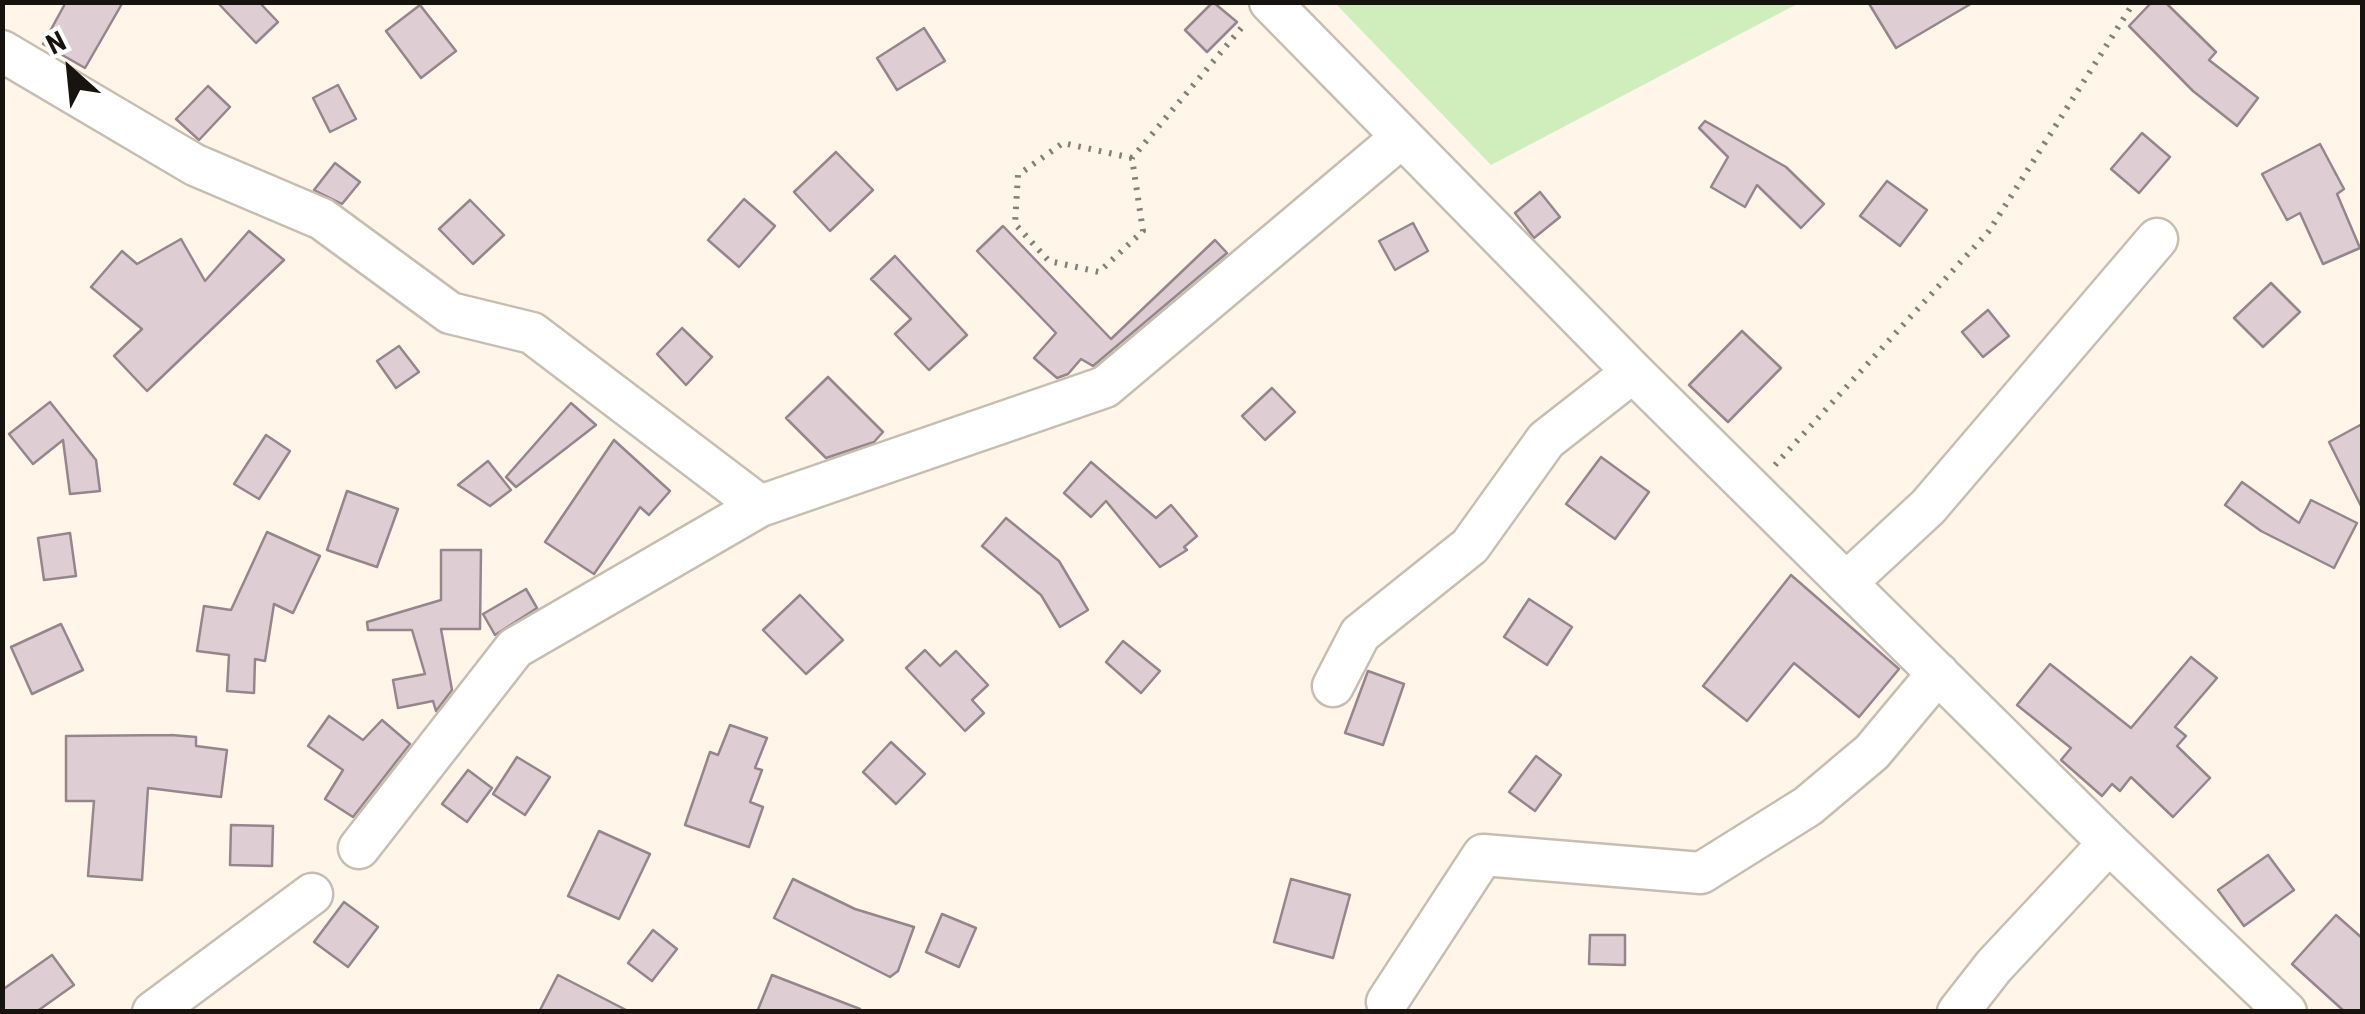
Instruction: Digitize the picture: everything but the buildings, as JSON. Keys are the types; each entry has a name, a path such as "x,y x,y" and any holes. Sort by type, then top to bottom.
{"street":[{"path":"1260,10 1402,137 1752,490 2286,1012"},
{"path":"2,52 195,165 322,220 450,313 532,333 760,506"},
{"path":"359,848 515,648 760,506 1105,388 1402,137"},
{"path":"1846,583 1928,506 2158,239"},
{"path":"1332,686 1360,634 1470,546 1546,440 1633,372"},
{"path":"1387,1002 1483,855 1702,873 1808,806 1872,752 1938,673"},
{"path":"1958,1012 1994,966 2109,842"},
{"path":"153,1012 312,894"}],"path":[{"path":"1752,490 1989,230 2127,7 2134,2"},
{"path":"1132,158 1063,143 1018,176 1016,224 1049,261 1099,272 1143,231 1132,158 1260,10"}],"green space":[{"path":"1335,3 1799,3 1491,165"}]}
